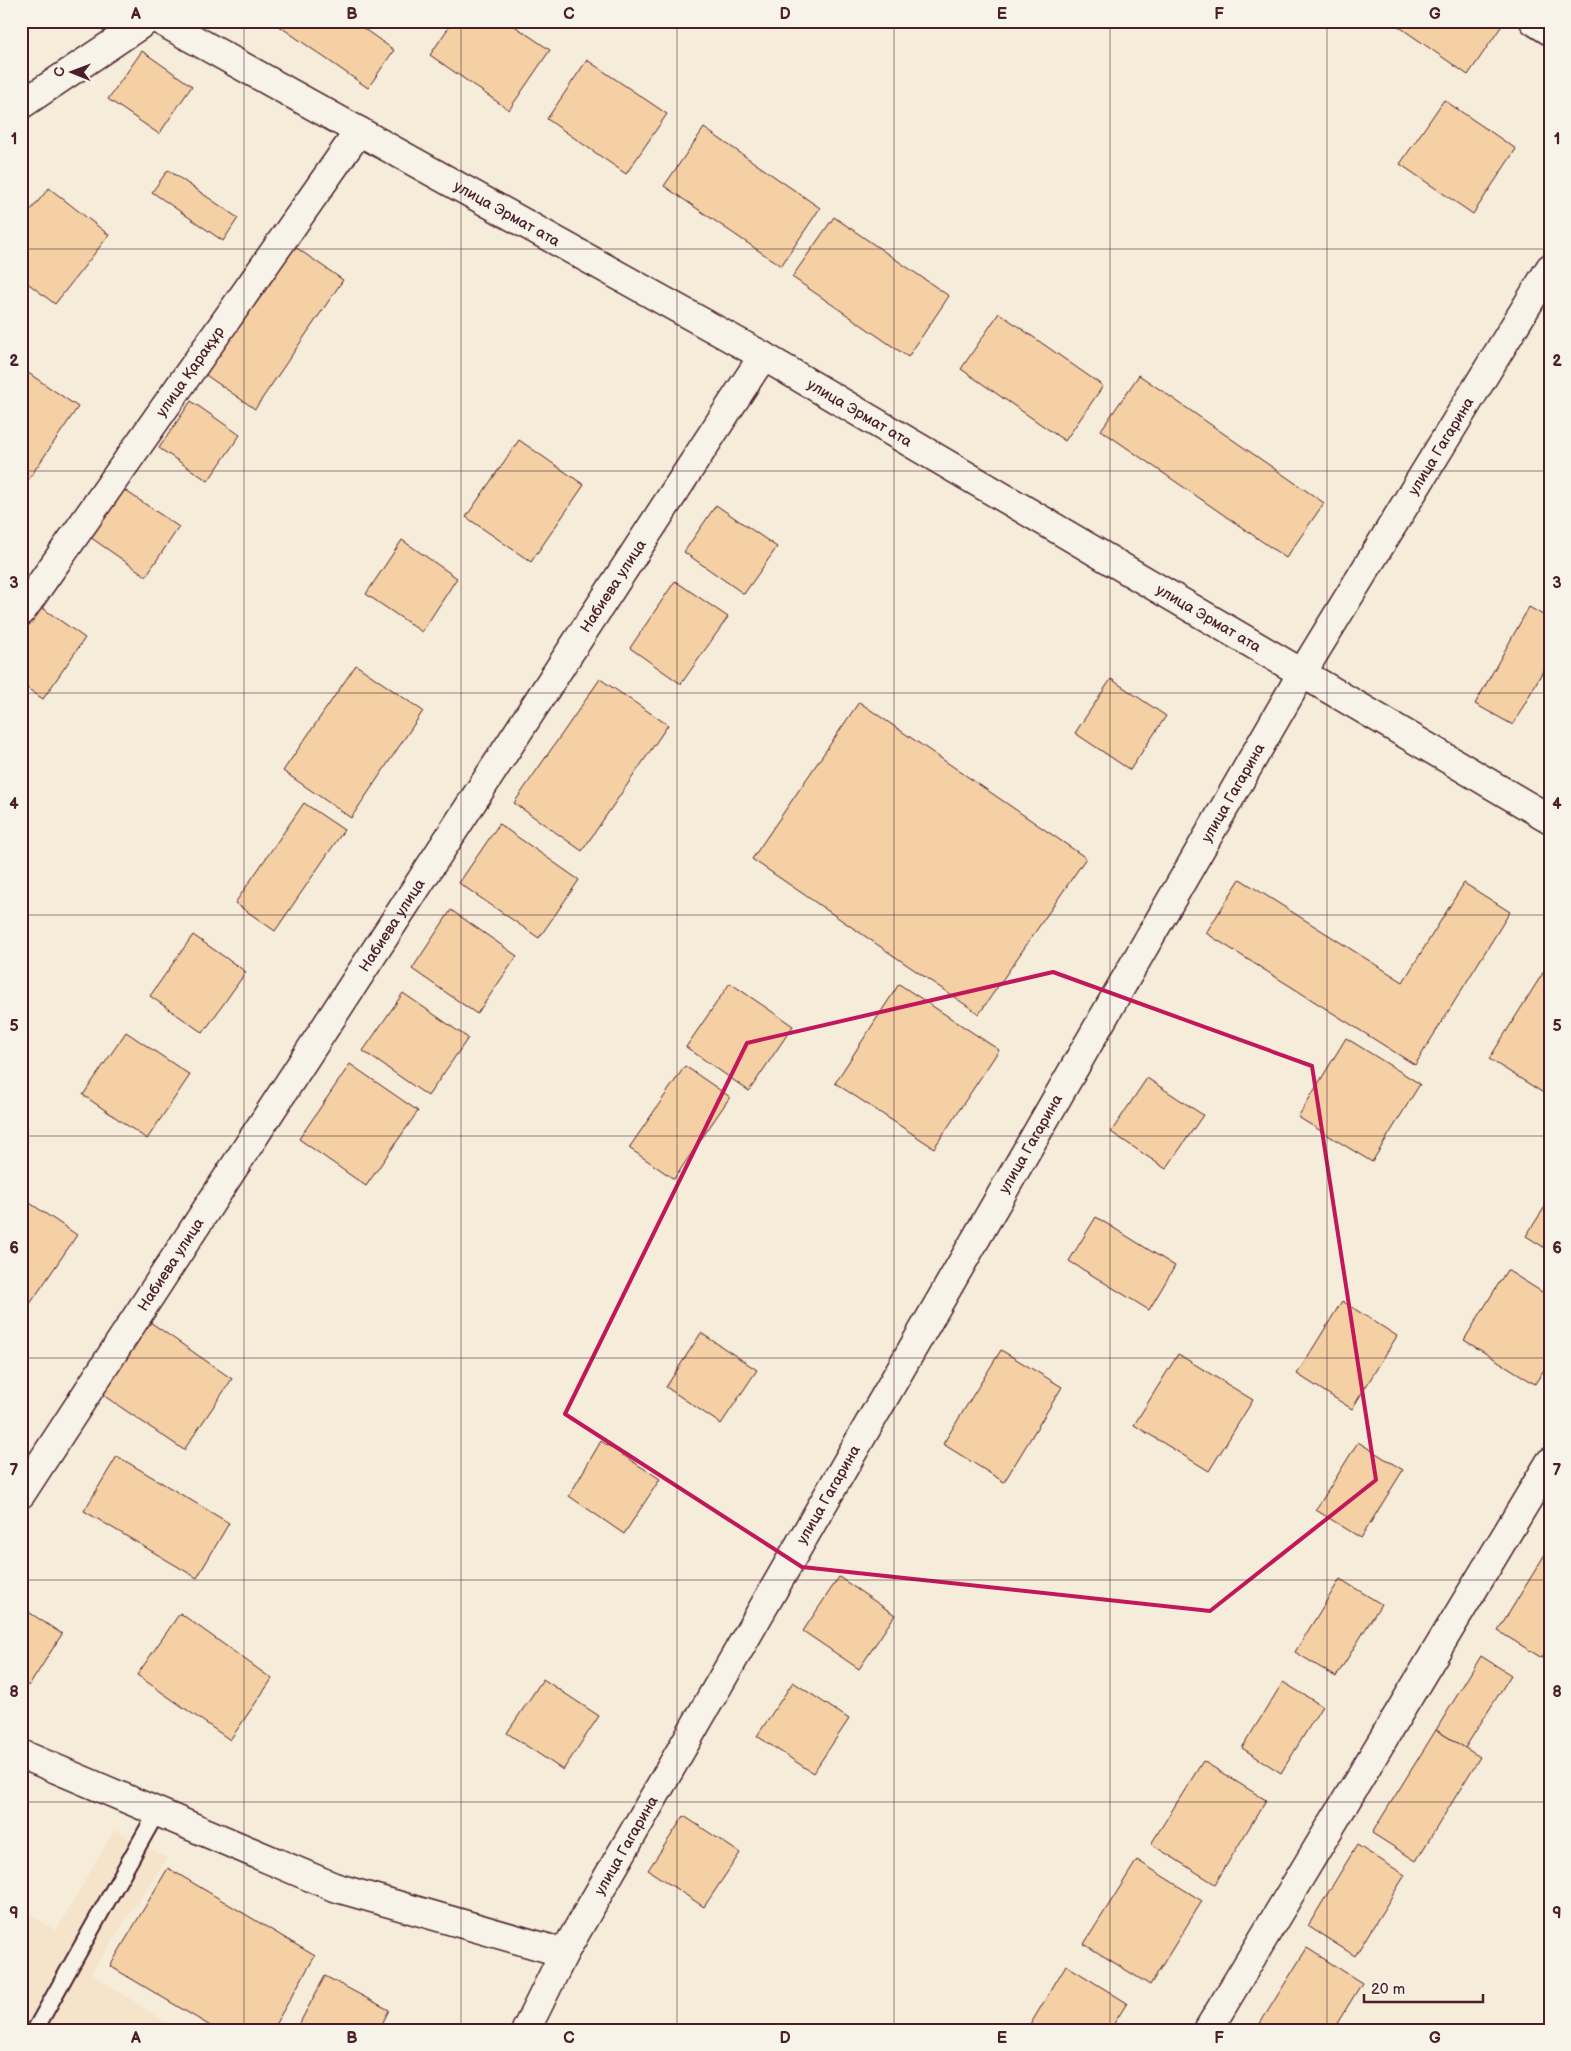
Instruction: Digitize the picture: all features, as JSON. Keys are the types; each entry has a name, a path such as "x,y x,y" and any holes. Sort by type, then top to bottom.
{"street":[{"path":"21,105 146,21"},
{"name":"улица Эрмат ата","path":"162,21 763,356 1550,819"},
{"path":"1534,21 1550,31"},
{"name":"улица Қарақұр","path":"21,612 359,131"},
{"name":"улица Гагарина","path":"526,2030 564,1953 1302,673 1550,268"},
{"name":"Набиева улица","path":"21,1494 763,356"},
{"path":"1208,2030 1550,1462"},
{"path":"21,1754 334,1888 564,1953"}],"lane":[{"path":"35,2030 157,1812"}],"highlighted area":[{"path":"1053,972 1312,1066 1376,1480 1210,1611 802,1567 565,1414 747,1043"}],"shaded area":[{"path":"114,1830 167,1858 91,1973 177,2030 21,2030 21,1908 56,1931"}],"building":[{"path":"272,21 353,21 394,50 368,88"},
{"path":"453,21 507,21 550,50 509,110 430,55"},
{"path":"1401,21 1505,21 1468,75 1398,26"},
{"path":"142,51 192,86 159,134 108,99"},
{"path":"587,60 667,114 626,174 547,119"},
{"path":"1444,100 1516,149 1473,214 1400,164"},
{"path":"704,128 820,208 781,266 664,186"},
{"path":"168,170 238,218 223,241 152,192"},
{"path":"49,188 109,235 55,304 21,278 21,222"},
{"path":"834,217 949,296 908,357 792,277"},
{"path":"288,242 343,280 255,409 200,371"},
{"path":"999,313 1103,386 1065,441 961,369"},
{"path":"21,368 78,407 28,480 21,475"},
{"path":"1139,375 1324,503 1286,558 1101,430"},
{"path":"191,401 240,435 208,481 159,448"},
{"path":"519,440 584,485 531,562 466,517"},
{"path":"120,487 179,527 146,576 87,535"},
{"path":"716,505 777,547 744,594 684,552"},
{"path":"402,540 457,578 422,632 366,594"},
{"path":"675,581 728,617 681,684 630,648"},
{"path":"41,607 85,638 43,699 21,684 21,635"},
{"path":"1529,607 1550,619 1550,658 1513,725 1475,704"},
{"path":"356,665 423,711 351,818 283,771"},
{"path":"600,679 668,725 582,851 514,803"},
{"path":"1111,679 1166,716 1130,770 1075,733"},
{"path":"859,702 1086,858 979,1014 752,859"},
{"path":"304,803 344,830 275,931 235,903"},
{"path":"499,824 579,880 539,938 459,883"},
{"path":"1240,879 1403,982 1464,883 1510,912 1415,1065 1206,933"},
{"path":"451,910 517,956 477,1014 412,969"},
{"path":"193,935 246,972 203,1033 150,996"},
{"path":"1546,968 1550,970 1550,1097 1489,1059"},
{"path":"730,983 793,1026 749,1091 686,1047"},
{"path":"899,984 999,1050 934,1148 835,1083"},
{"path":"403,993 468,1038 428,1096 363,1051"},
{"path":"126,1032 190,1075 147,1139 83,1095"},
{"path":"1346,1038 1420,1084 1372,1162 1298,1117"},
{"path":"350,1064 418,1111 366,1186 299,1139"},
{"path":"685,1066 730,1097 674,1179 629,1148"},
{"path":"1147,1078 1203,1115 1166,1169 1111,1132"},
{"path":"21,1197 77,1235 21,1317"},
{"path":"1550,1199 1550,1251 1526,1236"},
{"path":"1096,1217 1175,1266 1149,1310 1069,1261"},
{"path":"1507,1270 1550,1297 1550,1360 1535,1384 1464,1340"},
{"path":"1342,1301 1397,1336 1352,1409 1297,1374"},
{"path":"140,1315 232,1379 184,1450 91,1387"},
{"path":"701,1333 757,1370 721,1424 666,1387"},
{"path":"1001,1350 1062,1387 1004,1482 943,1444"},
{"path":"1178,1354 1253,1400 1209,1471 1134,1425"},
{"path":"601,1441 660,1479 624,1534 569,1496"},
{"path":"1358,1442 1403,1470 1361,1538 1316,1510"},
{"path":"117,1456 229,1523 197,1578 84,1511"},
{"path":"1550,1546 1550,1645 1542,1658 1498,1631"},
{"path":"839,1577 895,1615 859,1669 803,1631"},
{"path":"1340,1579 1381,1604 1336,1677 1295,1652"},
{"path":"21,1607 62,1634 29,1686 21,1680"},
{"path":"180,1613 272,1679 230,1740 137,1675"},
{"path":"1481,1656 1511,1675 1465,1748 1436,1730"},
{"path":"543,1679 599,1716 563,1770 507,1733"},
{"path":"793,1682 849,1719 813,1773 757,1736"},
{"path":"1283,1682 1322,1706 1281,1773 1242,1748"},
{"path":"1436,1730 1480,1757 1416,1861 1372,1833"},
{"path":"1203,1761 1266,1800 1215,1884 1151,1844"},
{"path":"684,1816 740,1853 704,1907 648,1870"},
{"path":"1357,1845 1405,1875 1355,1956 1308,1926"},
{"path":"1137,1860 1202,1901 1150,1985 1084,1944"},
{"path":"168,1868 315,1956 272,2030 217,2030 110,1966"},
{"path":"1307,1948 1362,1983 1333,2030 1256,2030"},
{"path":"1066,1965 1127,2003 1110,2030 1027,2030"},
{"path":"325,1976 389,2010 379,2030 296,2030"}]}
